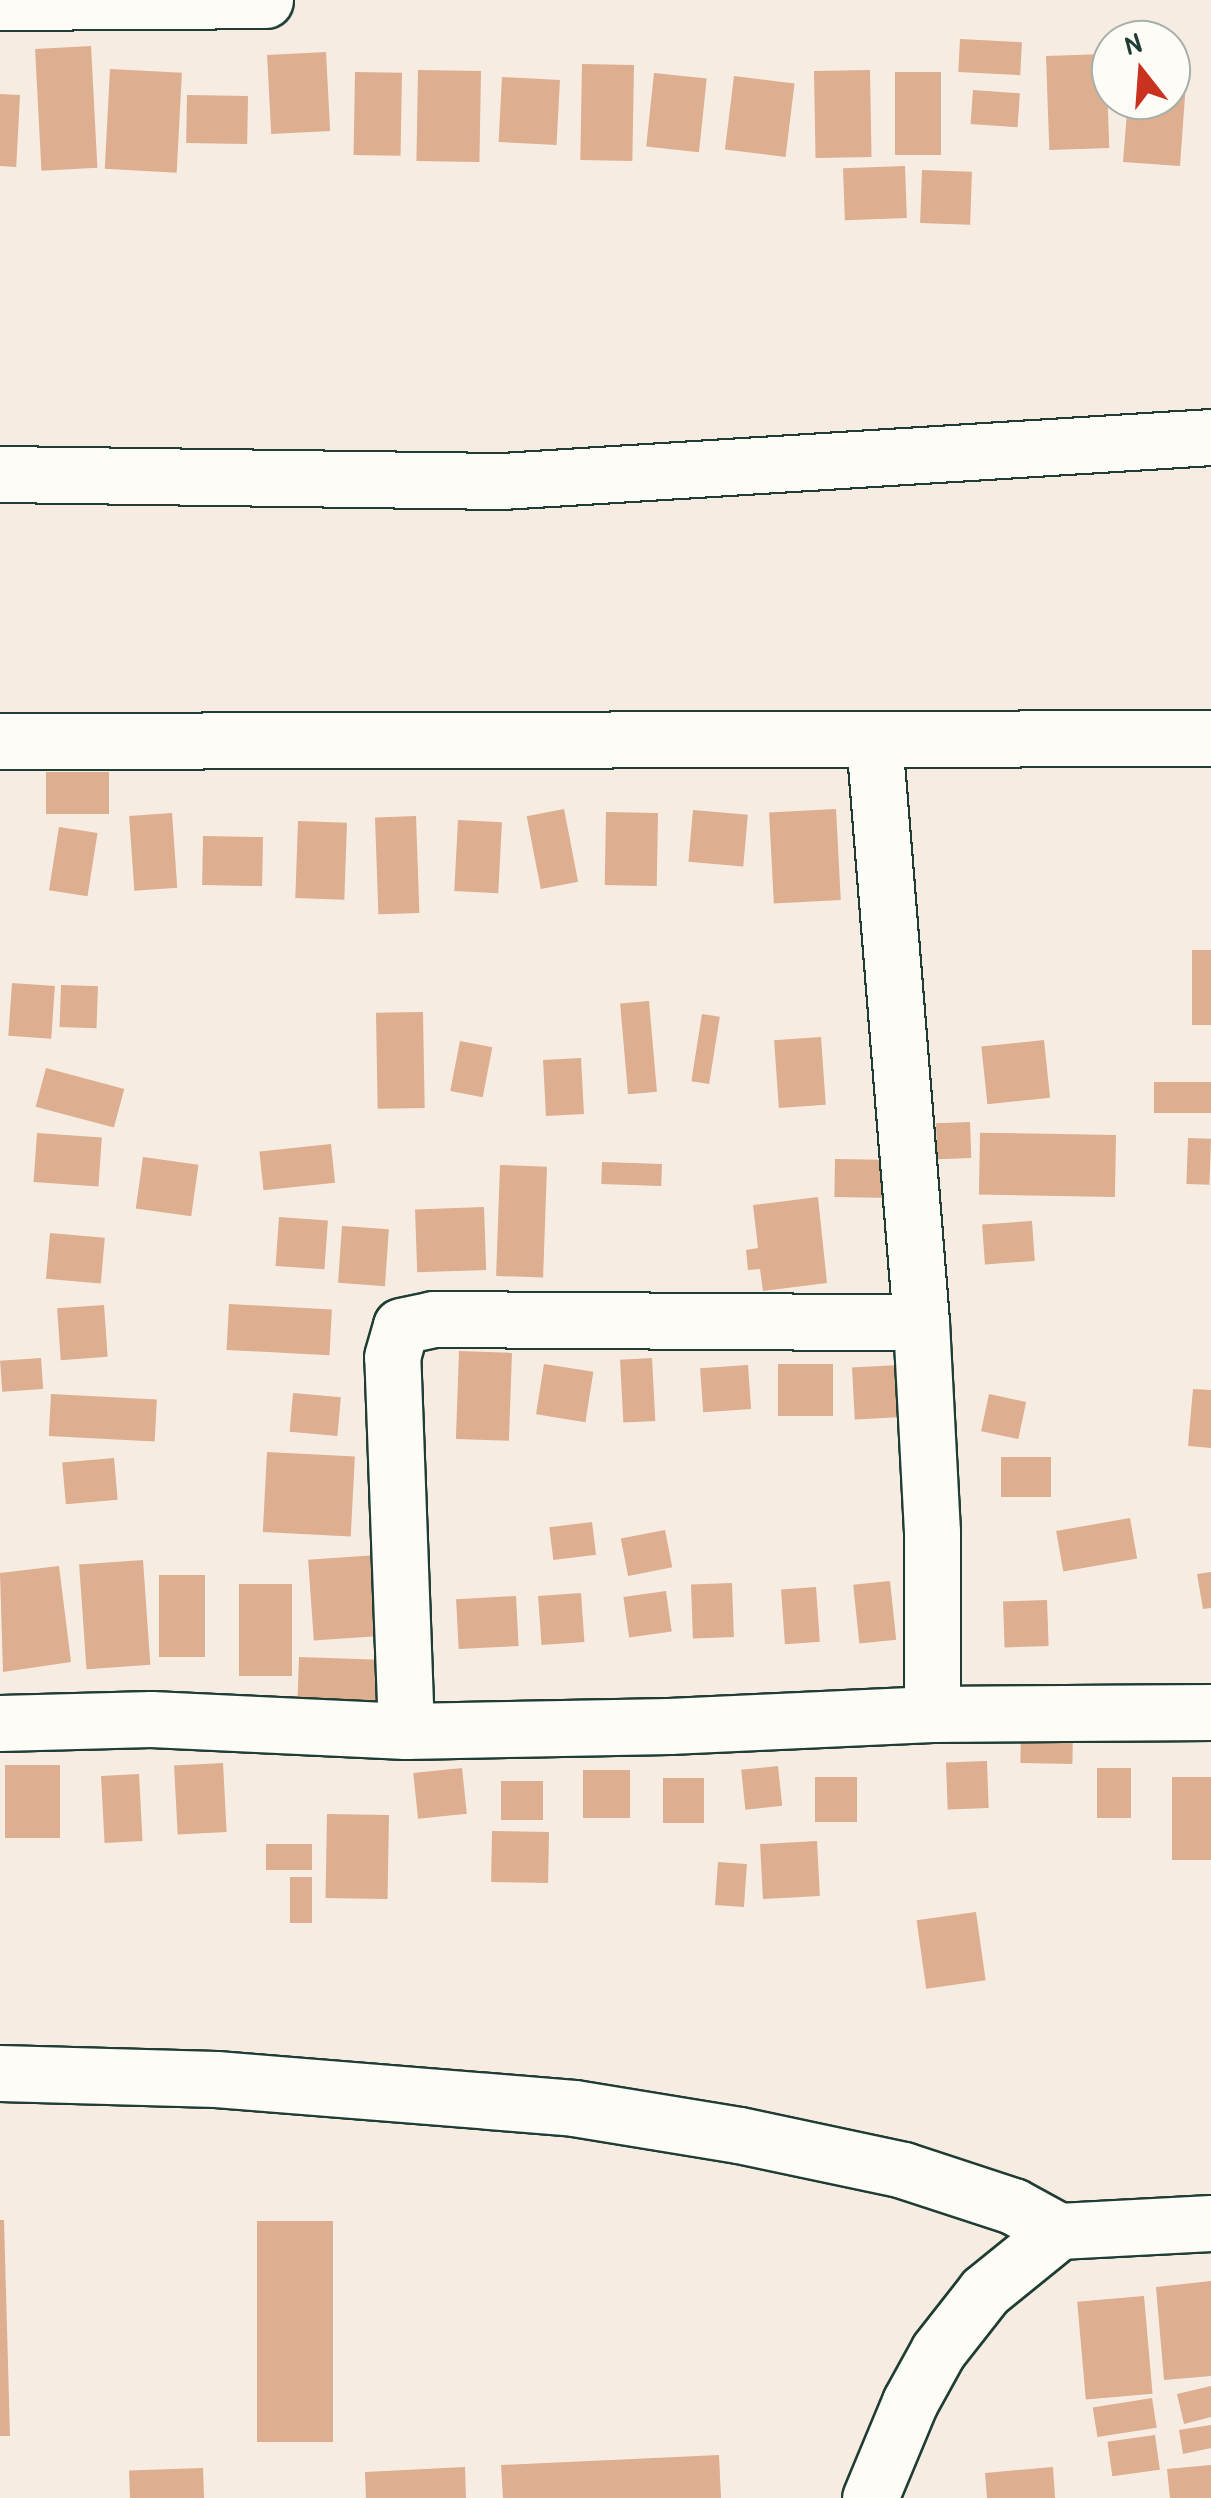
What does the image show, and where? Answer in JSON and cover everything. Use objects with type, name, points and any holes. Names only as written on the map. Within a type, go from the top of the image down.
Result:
[{"type":"street","points":[[0,2],[265,0]]},
{"type":"street","points":[[0,474],[502,480],[1211,437]]},
{"type":"street","points":[[0,741],[1211,738]]},
{"type":"street","points":[[874,739],[921,1322],[932,1532],[932,1714]]},
{"type":"street","points":[[406,1730],[392,1356],[401,1326],[433,1319],[921,1322]]},
{"type":"street","points":[[0,1722],[151,1719],[406,1730],[670,1726],[932,1714],[1211,1712]]},
{"type":"street","points":[[0,2073],[216,2078],[574,2108],[739,2135],[904,2170],[1012,2206],[1058,2231],[1211,2223]]},
{"type":"street","points":[[870,2498],[910,2402],[938,2351],[984,2291],[1058,2231]]},
{"type":"building","points":[[960,39],[1022,42],[1020,75],[958,72]]},
{"type":"building","points":[[91,46],[97,168],[41,171],[35,49]]},
{"type":"building","points":[[326,52],[330,131],[271,134],[267,55]]},
{"type":"building","points":[[1091,55],[1091,120],[1108,120],[1109,148],[1049,150],[1046,56]]},
{"type":"building","points":[[582,64],[634,65],[632,161],[580,160]]},
{"type":"building","points":[[110,69],[182,73],[177,173],[105,169]]},
{"type":"building","points":[[418,70],[481,71],[479,162],[416,161]]},
{"type":"building","points":[[870,70],[872,157],[816,158],[814,71]]},
{"type":"building","points":[[355,72],[402,73],[401,156],[354,155]]},
{"type":"building","points":[[895,72],[941,72],[941,155],[895,155]]},
{"type":"building","points":[[654,73],[707,79],[699,152],[646,147]]},
{"type":"building","points":[[734,76],[795,83],[786,157],[725,149]]},
{"type":"building","points":[[502,77],[560,80],[557,145],[499,142]]},
{"type":"building","points":[[973,90],[1020,93],[1018,127],[971,124]]},
{"type":"building","points":[[0,94],[20,95],[16,167],[0,166]]},
{"type":"building","points":[[187,95],[248,96],[247,144],[186,143]]},
{"type":"building","points":[[1126,120],[1183,120],[1180,166],[1123,162]]},
{"type":"building","points":[[905,166],[907,218],[845,220],[843,168]]},
{"type":"building","points":[[922,170],[972,172],[970,225],[920,223]]},
{"type":"building","points":[[46,772],[109,772],[109,814],[46,814]]},
{"type":"building","points":[[564,809],[578,882],[541,889],[527,816]]},
{"type":"building","points":[[836,809],[841,900],[774,903],[769,813]]},
{"type":"building","points":[[693,810],[748,815],[743,867],[688,862]]},
{"type":"building","points":[[606,812],[658,813],[657,886],[605,885]]},
{"type":"building","points":[[172,813],[177,888],[134,891],[129,816]]},
{"type":"building","points":[[416,816],[419,913],[378,914],[375,817]]},
{"type":"building","points":[[458,820],[502,822],[498,893],[454,891]]},
{"type":"building","points":[[298,821],[347,823],[344,900],[295,898]]},
{"type":"building","points":[[59,827],[98,833],[88,896],[49,890]]},
{"type":"building","points":[[203,836],[263,837],[262,886],[202,885]]},
{"type":"building","points":[[1192,950],[1211,950],[1211,1025],[1192,1025]]},
{"type":"building","points":[[12,983],[55,986],[51,1039],[8,1036]]},
{"type":"building","points":[[61,985],[98,986],[97,1028],[60,1027]]},
{"type":"building","points":[[649,1001],[657,1092],[628,1094],[620,1004]]},
{"type":"building","points":[[423,1012],[425,1108],[378,1109],[376,1013]]},
{"type":"building","points":[[702,1014],[720,1017],[709,1084],[691,1081]]},
{"type":"building","points":[[821,1037],[826,1105],[779,1108],[774,1040]]},
{"type":"building","points":[[1044,1040],[1050,1098],[987,1104],[981,1047]]},
{"type":"building","points":[[460,1041],[492,1047],[483,1097],[450,1091]]},
{"type":"building","points":[[581,1058],[584,1114],[546,1116],[543,1060]]},
{"type":"building","points":[[46,1068],[124,1089],[114,1128],[36,1107]]},
{"type":"building","points":[[1154,1082],[1211,1082],[1211,1113],[1154,1113]]},
{"type":"building","points":[[970,1122],[971,1158],[937,1159],[936,1123]]},
{"type":"building","points":[[37,1133],[102,1138],[98,1186],[34,1182]]},
{"type":"building","points":[[980,1133],[1116,1135],[1115,1197],[979,1195]]},
{"type":"building","points":[[1188,1138],[1211,1139],[1209,1185],[1186,1184]]},
{"type":"building","points":[[331,1144],[335,1183],[263,1190],[259,1152]]},
{"type":"building","points":[[143,1157],[198,1165],[191,1216],[136,1208]]},
{"type":"building","points":[[835,1159],[896,1160],[895,1198],[834,1197]]},
{"type":"building","points":[[602,1162],[662,1164],[661,1186],[601,1184]]},
{"type":"building","points":[[500,1165],[547,1167],[543,1278],[496,1276]]},
{"type":"building","points":[[818,1197],[827,1283],[763,1291],[760,1269],[748,1270],[746,1250],[758,1248],[753,1205]]},
{"type":"building","points":[[484,1207],[486,1270],[417,1272],[415,1209]]},
{"type":"building","points":[[279,1217],[328,1220],[324,1269],[276,1266]]},
{"type":"building","points":[[1032,1221],[1035,1261],[985,1264],[982,1224]]},
{"type":"building","points":[[342,1226],[389,1229],[385,1286],[338,1283]]},
{"type":"building","points":[[50,1233],[105,1238],[101,1284],[46,1279]]},
{"type":"building","points":[[229,1304],[332,1309],[329,1355],[227,1350]]},
{"type":"building","points":[[104,1305],[108,1357],[61,1360],[57,1308]]},
{"type":"building","points":[[459,1351],[512,1353],[509,1441],[456,1439]]},
{"type":"building","points":[[41,1358],[43,1389],[2,1392],[0,1361]]},
{"type":"building","points":[[652,1358],[655,1421],[623,1423],[620,1360]]},
{"type":"building","points":[[544,1364],[593,1372],[585,1422],[536,1414]]},
{"type":"building","points":[[778,1364],[833,1364],[833,1416],[778,1416]]},
{"type":"building","points":[[748,1365],[751,1409],[703,1412],[700,1368]]},
{"type":"building","points":[[899,1365],[902,1417],[855,1419],[852,1367]]},
{"type":"building","points":[[1193,1389],[1211,1390],[1211,1448],[1188,1446]]},
{"type":"building","points":[[293,1393],[341,1397],[337,1436],[290,1432]]},
{"type":"building","points":[[51,1394],[157,1400],[155,1441],[49,1436]]},
{"type":"building","points":[[989,1394],[1026,1402],[1018,1439],[981,1431]]},
{"type":"building","points":[[267,1452],[355,1457],[351,1536],[263,1532]]},
{"type":"building","points":[[1001,1457],[1051,1457],[1051,1497],[1001,1497]]},
{"type":"building","points":[[114,1458],[118,1500],[66,1504],[62,1463]]},
{"type":"building","points":[[1130,1518],[1137,1558],[1063,1571],[1056,1531]]},
{"type":"building","points":[[592,1522],[596,1555],[553,1560],[549,1527]]},
{"type":"building","points":[[665,1530],[672,1567],[628,1576],[621,1539]]},
{"type":"building","points":[[377,1555],[383,1636],[314,1641],[308,1560]]},
{"type":"building","points":[[143,1560],[150,1665],[86,1669],[79,1564]]},
{"type":"building","points":[[59,1566],[71,1662],[3,1672],[0,1573]]},
{"type":"building","points":[[1211,1572],[1211,1608],[1203,1609],[1197,1574]]},
{"type":"building","points":[[159,1575],[205,1575],[205,1657],[159,1657]]},
{"type":"building","points":[[890,1581],[896,1640],[859,1644],[853,1585]]},
{"type":"building","points":[[732,1583],[734,1637],[693,1638],[691,1584]]},
{"type":"building","points":[[239,1584],[292,1584],[292,1676],[239,1676]]},
{"type":"building","points":[[816,1587],[820,1642],[785,1644],[781,1589]]},
{"type":"building","points":[[666,1591],[672,1632],[629,1638],[623,1597]]},
{"type":"building","points":[[581,1593],[584,1642],[542,1645],[538,1596]]},
{"type":"building","points":[[516,1596],[519,1646],[459,1649],[456,1599]]},
{"type":"building","points":[[1047,1600],[1049,1646],[1005,1648],[1003,1602]]},
{"type":"building","points":[[299,1657],[395,1660],[393,1709],[297,1706]]},
{"type":"building","points":[[1021,1728],[1073,1729],[1072,1764],[1020,1763]]},
{"type":"building","points":[[987,1761],[989,1808],[948,1809],[946,1762]]},
{"type":"building","points":[[223,1763],[227,1832],[178,1834],[174,1766]]},
{"type":"building","points":[[5,1765],[60,1765],[60,1838],[5,1838]]},
{"type":"building","points":[[778,1766],[782,1806],[745,1810],[741,1770]]},
{"type":"building","points":[[462,1768],[467,1814],[418,1819],[413,1773]]},
{"type":"building","points":[[1097,1768],[1131,1768],[1131,1818],[1097,1818]]},
{"type":"building","points":[[583,1770],[630,1770],[630,1818],[583,1818]]},
{"type":"building","points":[[139,1774],[143,1841],[105,1843],[101,1776]]},
{"type":"building","points":[[815,1777],[857,1777],[857,1822],[815,1822]]},
{"type":"building","points":[[1172,1777],[1211,1777],[1211,1860],[1172,1860]]},
{"type":"building","points":[[663,1778],[704,1778],[704,1823],[663,1823]]},
{"type":"building","points":[[501,1781],[543,1781],[543,1820],[501,1820]]},
{"type":"building","points":[[327,1814],[389,1815],[388,1899],[326,1898]]},
{"type":"building","points":[[492,1831],[549,1832],[548,1883],[491,1882]]},
{"type":"building","points":[[817,1841],[820,1896],[763,1899],[760,1844]]},
{"type":"building","points":[[266,1844],[312,1844],[312,1870],[266,1870]]},
{"type":"building","points":[[718,1862],[747,1864],[744,1907],[715,1905]]},
{"type":"building","points":[[290,1877],[312,1877],[312,1923],[290,1923]]},
{"type":"building","points":[[976,1912],[986,1980],[926,1989],[917,1920]]},
{"type":"building","points":[[0,2220],[4,2220],[10,2436],[0,2436]]},
{"type":"building","points":[[257,2221],[333,2221],[333,2442],[257,2442]]},
{"type":"building","points":[[1211,2281],[1211,2376],[1164,2380],[1156,2287]]},
{"type":"building","points":[[1144,2296],[1153,2394],[1086,2399],[1077,2302]]},
{"type":"building","points":[[1211,2386],[1211,2417],[1184,2424],[1177,2394]]},
{"type":"building","points":[[1152,2398],[1157,2428],[1097,2437],[1093,2407]]},
{"type":"building","points":[[1211,2425],[1211,2448],[1183,2454],[1179,2430]]},
{"type":"building","points":[[1155,2435],[1160,2470],[1112,2476],[1107,2442]]},
{"type":"building","points":[[719,2455],[721,2498],[503,2498],[501,2465]]},
{"type":"building","points":[[1211,2465],[1211,2498],[1170,2498],[1167,2469]]},
{"type":"building","points":[[465,2467],[466,2498],[366,2498],[365,2472]]},
{"type":"building","points":[[1053,2467],[1055,2498],[987,2498],[985,2473]]},
{"type":"building","points":[[203,2468],[204,2498],[130,2498],[129,2471]]}]
